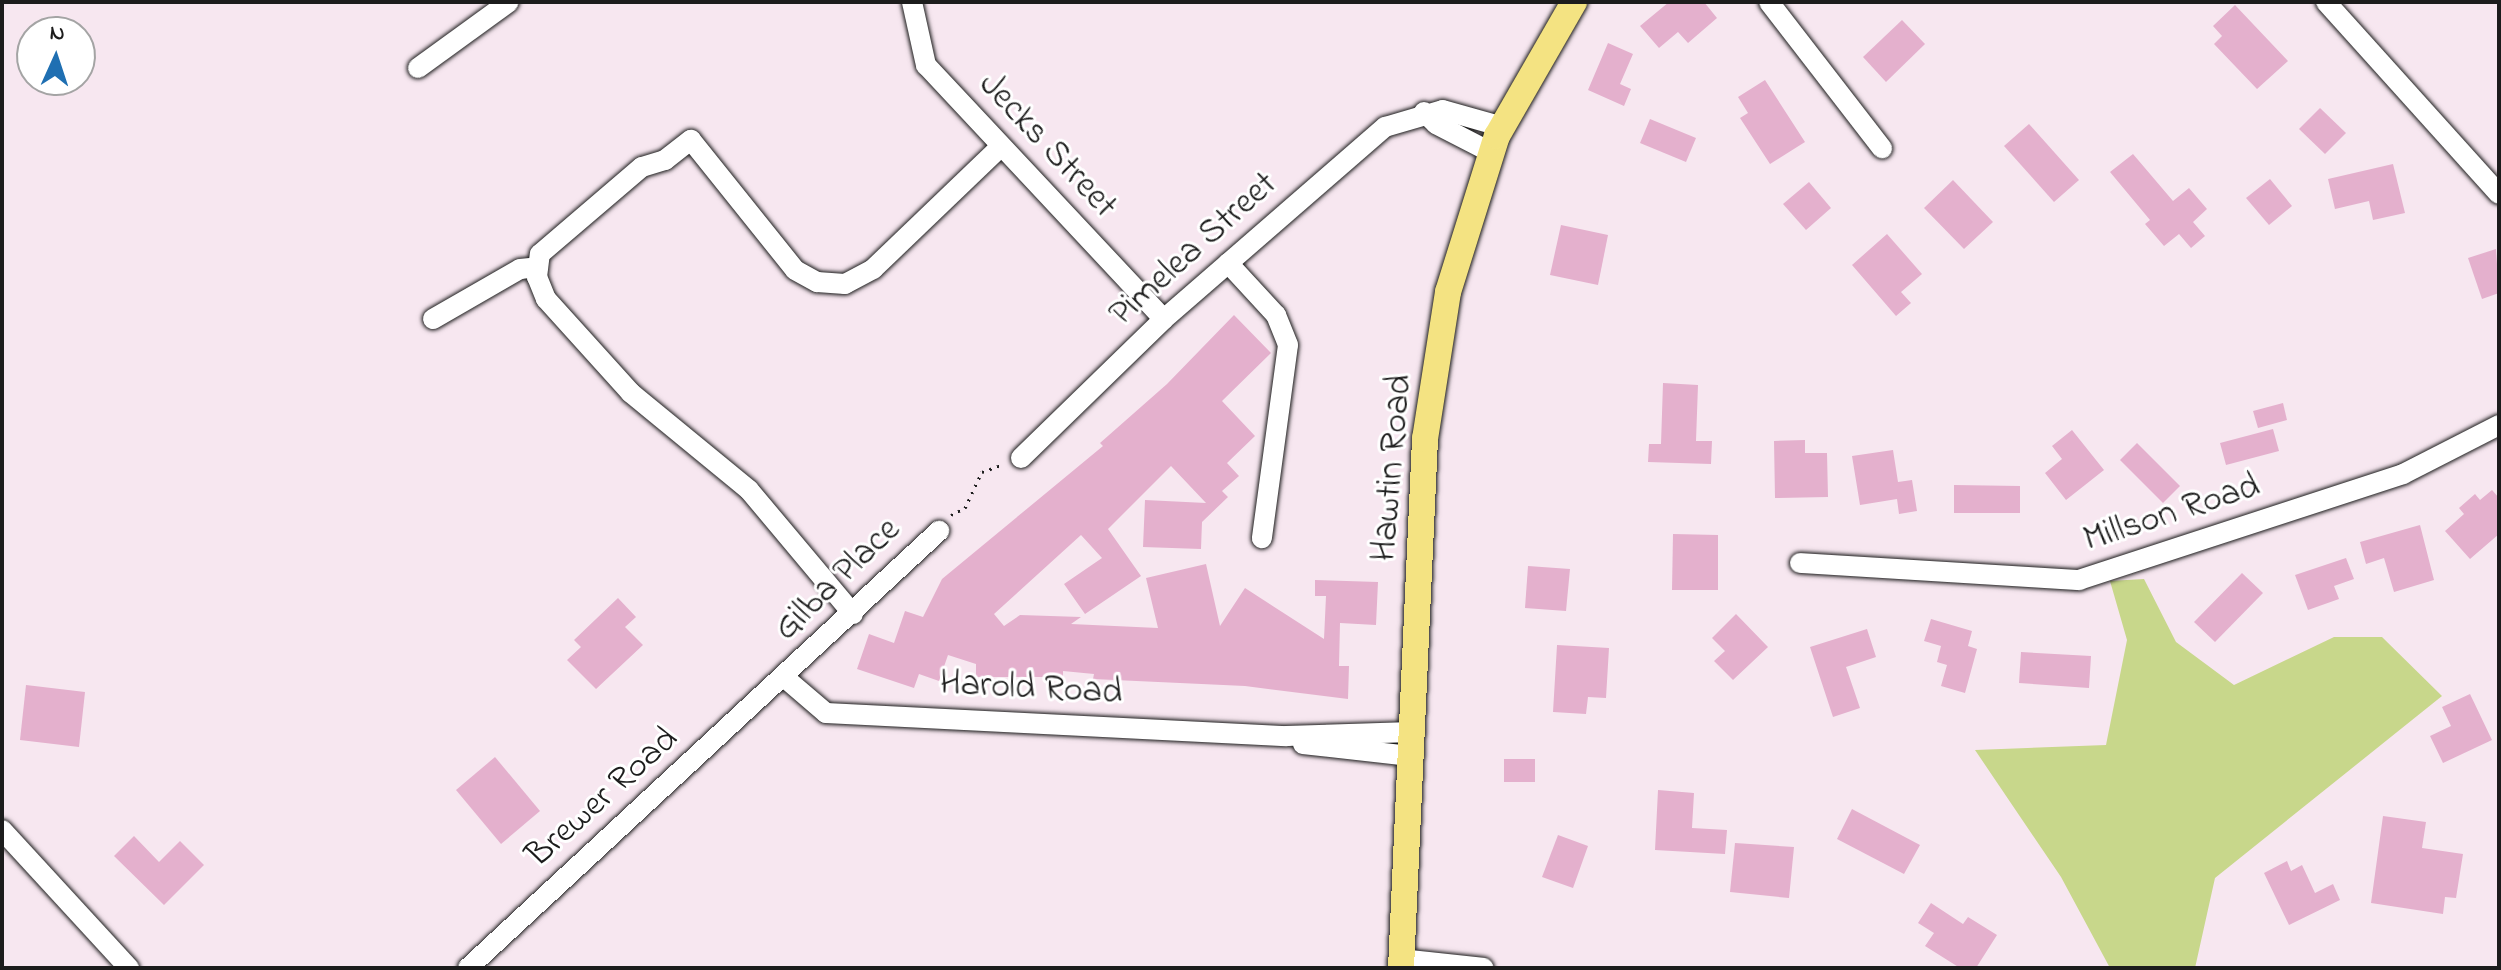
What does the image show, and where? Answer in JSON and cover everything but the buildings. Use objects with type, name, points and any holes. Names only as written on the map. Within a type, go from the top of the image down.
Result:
[{"type":"main road","name":"Hawtin Road","points":[[1401,963],[1425,439],[1448,292],[1503,127],[1574,2]]},
{"type":"street","points":[[418,68],[509,2]]},
{"type":"street","name":"Jecks Street","points":[[912,2],[926,65],[999,148],[1164,319]]},
{"type":"street","points":[[1769,2],[1882,148]]},
{"type":"street","points":[[2326,2],[2499,194]]},
{"type":"street","name":"Pimelea Street","points":[[1021,458],[1164,319],[1385,127],[1424,112],[1443,110],[1503,127]]},
{"type":"street","points":[[1424,112],[1436,124],[1492,153]]},
{"type":"street","points":[[853,614],[749,490],[631,393],[546,299],[538,267],[540,254],[631,177],[691,140],[795,270],[817,282],[845,284],[873,269],[999,148]]},
{"type":"street","points":[[1228,263],[1276,315],[1288,345],[1262,538]]},
{"type":"street","points":[[433,319],[520,269],[538,267]]},
{"type":"street","name":"Millson Road","points":[[1800,563],[2079,580],[2403,474],[2499,425]]},
{"type":"street","name":"Gilba Place","points":[[785,678],[939,531]]},
{"type":"street","name":"Harold Road","points":[[785,678],[826,713],[1286,736],[1295,744],[1411,744]]},
{"type":"street","name":"Brewer Road","points":[[468,968],[785,678]]},
{"type":"street","points":[[2,830],[129,968]]},
{"type":"street","points":[[1401,963],[1484,968]]},
{"type":"path","points":[[939,531],[957,508],[965,508],[982,472],[1021,458]]},
{"type":"green space","points":[[2144,579],[2176,642],[2234,685],[2334,637],[2382,637],[2442,696],[2215,878],[2195,968],[2110,968],[2061,877],[1975,750],[2106,745],[2127,640],[2110,581]]}]
